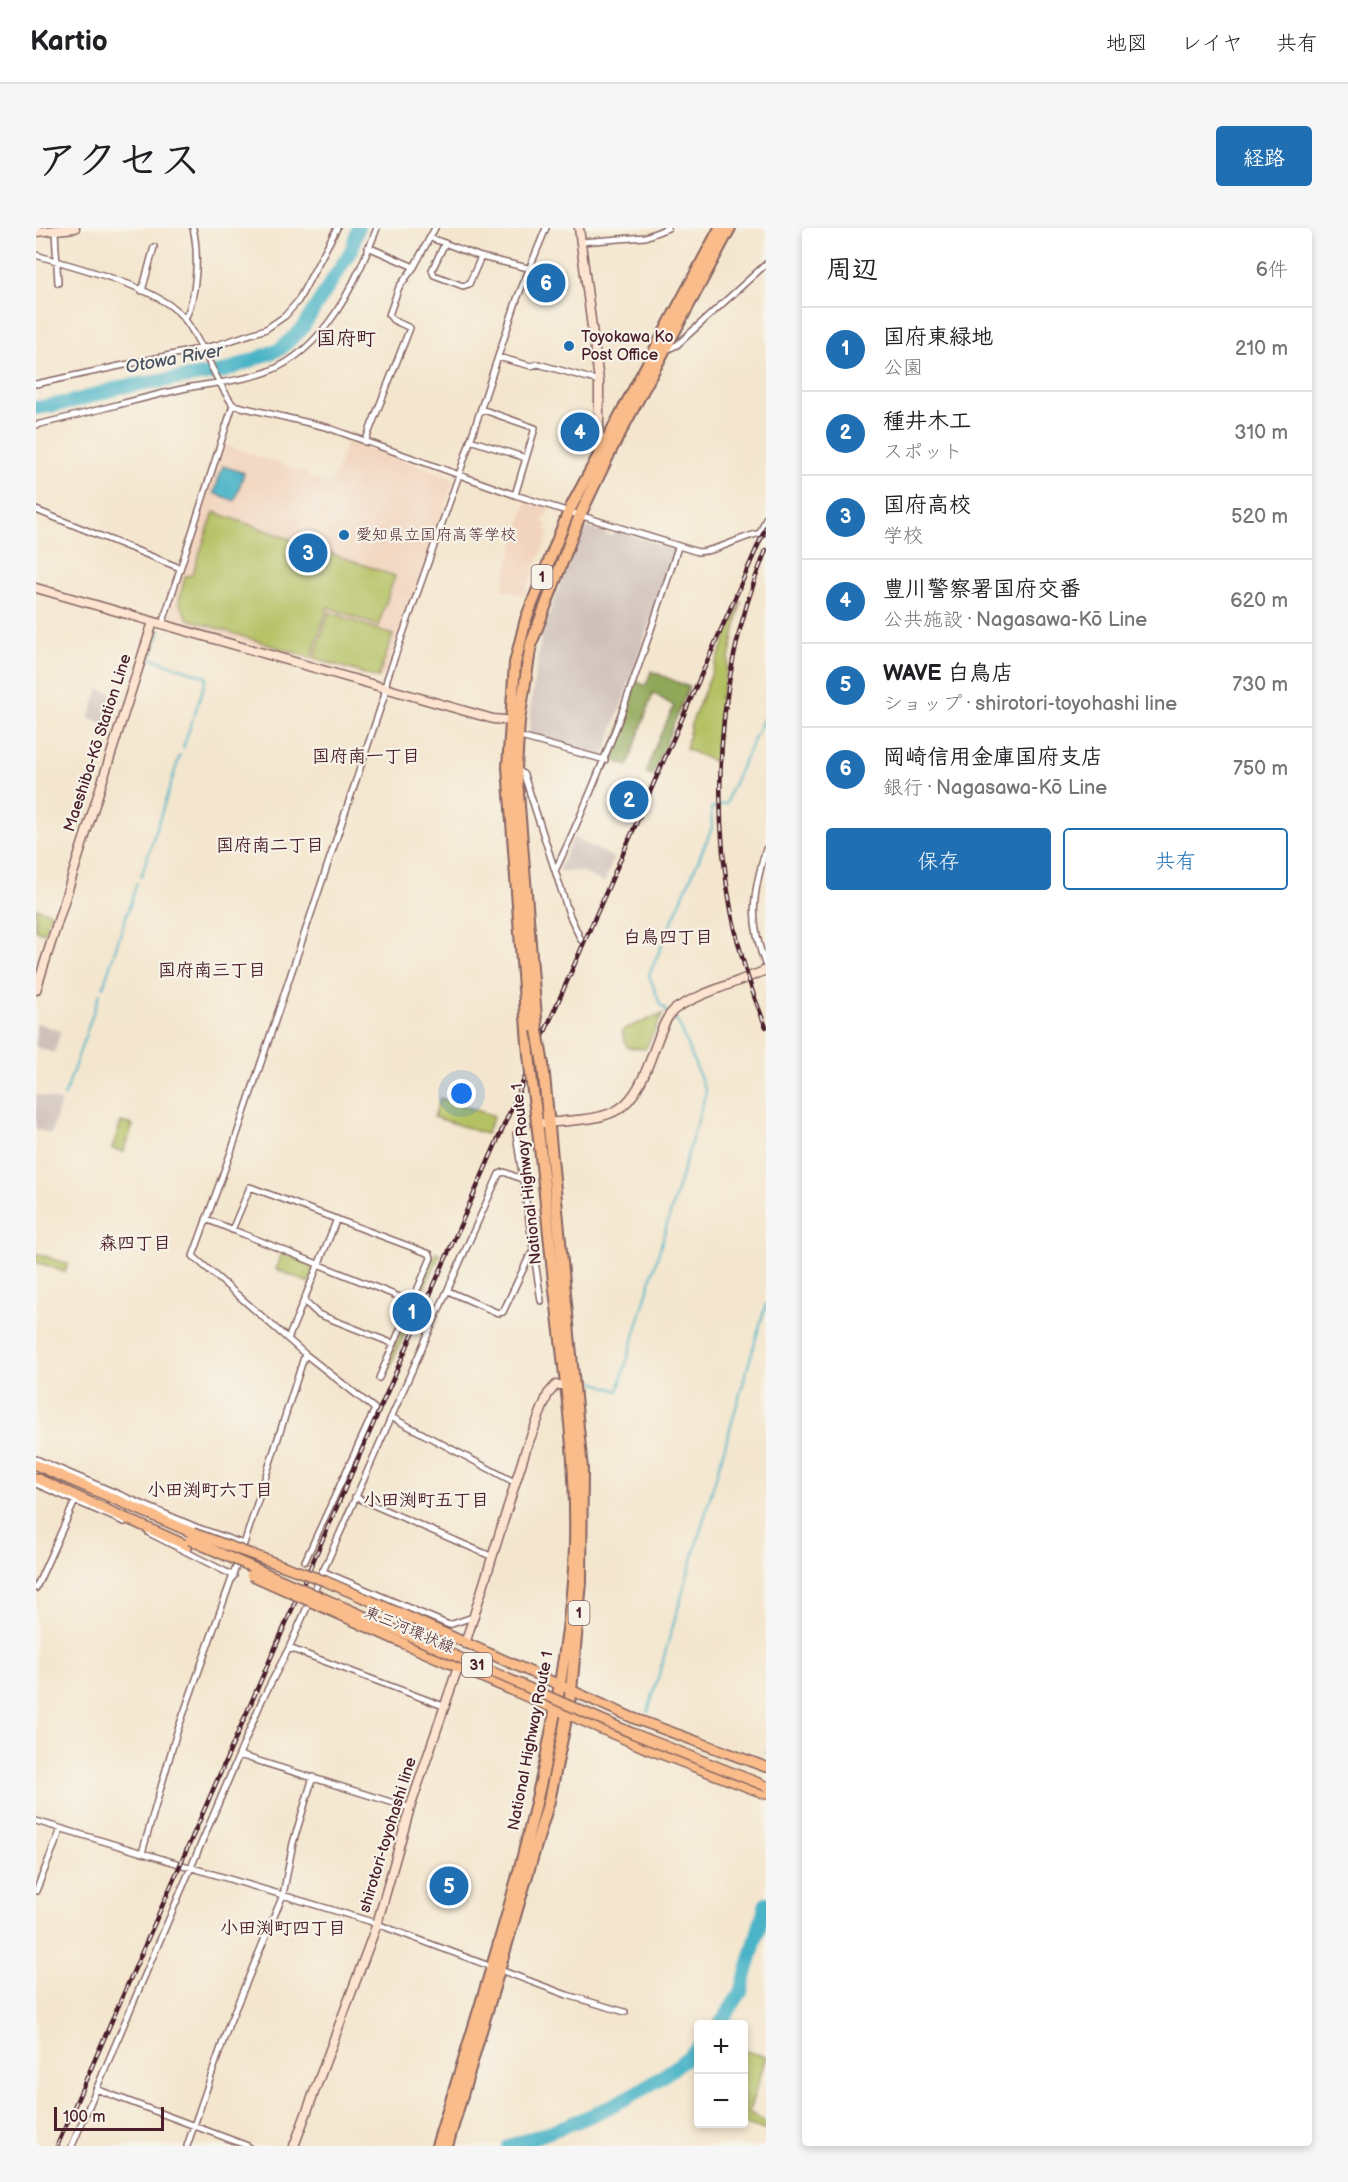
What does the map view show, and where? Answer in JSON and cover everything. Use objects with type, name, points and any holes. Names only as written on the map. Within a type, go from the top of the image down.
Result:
[{"type":"highway","name":"National Highway Route 1","points":[[609,446],[665,351],[730,228]]},
{"type":"highway","name":"National Highway Route 1","points":[[543,1123],[532,1084],[509,799],[514,721],[531,644],[575,513],[717,229]]},
{"type":"highway","name":"National Highway Route 1","points":[[437,2146],[549,1801],[567,1714],[566,1688],[581,1582],[582,1469],[543,1123],[543,1065],[537,1030],[516,768],[518,736],[514,721]]},
{"type":"highway","name":"National Highway Route 1","points":[[447,2146],[528,1836],[556,1709],[566,1688]]},
{"type":"main road","points":[[36,232],[55,232],[75,228]]},
{"type":"main road","points":[[579,228],[599,381],[599,436],[609,446]]},
{"type":"main road","points":[[36,588],[493,719],[514,721]]},
{"type":"main road","name":"Maeshiba-Kō Station Line","points":[[36,990],[153,622]]},
{"type":"main road","points":[[543,1123],[601,1116],[623,1107],[642,1084],[661,1030],[672,1012],[766,969]]},
{"type":"main road","points":[[465,1644],[516,1483],[548,1394],[556,1385],[571,1385]]},
{"type":"main road","name":"31","points":[[36,1465],[191,1540]]},
{"type":"main road","name":"31","points":[[36,1479],[76,1499],[127,1510]]},
{"type":"main road","name":"31","points":[[80,1485],[127,1510],[295,1588],[632,1733],[766,1786]]},
{"type":"main road","name":"東三河環状線","points":[[76,1499],[191,1540],[325,1581],[633,1718],[765,1767]]},
{"type":"main road","name":"東三河環状線","points":[[191,1540],[314,1605],[648,1749],[766,1794]]},
{"type":"main road","name":"shirotori-toyohashi line","points":[[294,2146],[377,1924],[410,1808],[458,1667]]},
{"type":"street","points":[[185,319],[189,311],[195,273],[197,247],[193,228]]},
{"type":"street","points":[[36,384],[200,350],[240,339],[266,328],[285,316],[311,279],[337,228]]},
{"type":"street","points":[[36,425],[188,388],[267,372],[297,356],[319,336],[334,314],[377,228]]},
{"type":"street","points":[[365,442],[410,328],[393,320],[389,315],[399,287],[414,267],[435,228]]},
{"type":"street","points":[[305,1561],[375,1409],[305,1354],[193,1256],[528,268],[546,228]]},
{"type":"street","points":[[582,242],[645,237],[668,228]]},
{"type":"street","points":[[55,232],[58,283]]},
{"type":"street","points":[[431,238],[481,257],[528,268]]},
{"type":"street","points":[[445,243],[432,270],[434,275],[463,286],[469,284],[481,257]]},
{"type":"street","points":[[142,291],[154,247]]},
{"type":"street","points":[[368,247],[414,267]]},
{"type":"street","points":[[36,255],[103,274],[142,291],[185,319],[217,382],[233,405],[326,427],[515,495],[698,552],[709,552],[741,537],[763,532],[766,518]]},
{"type":"street","points":[[665,351],[677,345],[766,264]]},
{"type":"street","points":[[498,357],[531,366],[538,364],[599,381]]},
{"type":"street","points":[[162,625],[233,405]]},
{"type":"street","points":[[481,409],[535,428],[515,495]]},
{"type":"street","points":[[470,440],[526,458]]},
{"type":"street","points":[[36,510],[180,568]]},
{"type":"street","points":[[556,869],[604,760],[678,547]]},
{"type":"street","points":[[518,736],[604,760]]},
{"type":"street","points":[[516,768],[524,775],[581,940]]},
{"type":"street","points":[[766,849],[754,894],[757,935],[766,969]]},
{"type":"street","points":[[757,935],[766,937]]},
{"type":"street","points":[[516,1134],[541,1301]]},
{"type":"street","points":[[72,2146],[262,1700],[289,1648],[500,1174],[504,1172],[524,1180]]},
{"type":"street","points":[[232,1230],[250,1187],[429,1254],[431,1258],[379,1378]]},
{"type":"street","points":[[206,1219],[412,1302]]},
{"type":"street","points":[[288,1339],[337,1219]]},
{"type":"street","points":[[448,1291],[498,1313],[503,1312],[529,1257],[534,1252]]},
{"type":"street","points":[[304,1301],[318,1314],[394,1344]]},
{"type":"street","points":[[142,1853],[176,1735],[234,1576],[305,1354]]},
{"type":"street","points":[[391,1417],[516,1483]]},
{"type":"street","points":[[36,1459],[196,1527],[244,1544]]},
{"type":"street","points":[[36,1484],[76,1499],[234,1576]]},
{"type":"street","points":[[355,1497],[493,1557]]},
{"type":"street","points":[[36,1588],[76,1499]]},
{"type":"street","points":[[322,1571],[449,1625],[473,1617]]},
{"type":"street","points":[[289,1648],[446,1707]]},
{"type":"street","points":[[239,1755],[410,1808]]},
{"type":"street","points":[[187,2146],[229,2024],[283,1895],[293,1843],[313,1777]]},
{"type":"street","points":[[36,1821],[377,1924],[494,1968],[626,2012]]},
{"type":"street","points":[[36,1891],[61,1829]]},
{"type":"street","points":[[96,2089],[248,2146]]},
{"type":"shaded area","points":[[347,441],[455,478],[384,677],[379,680],[167,620],[222,444],[309,474],[308,477],[331,485]]},
{"type":"shaded area","points":[[526,501],[550,508],[542,522],[548,525],[545,530],[550,532],[524,595],[502,589]]},
{"type":"shaded area","points":[[587,527],[612,536],[615,530],[675,550],[604,756],[529,736],[531,702],[541,636],[572,551]]},
{"type":"shaded area","points":[[99,689],[118,696],[108,725],[89,719]]},
{"type":"shaded area","points":[[573,837],[614,858],[604,883],[582,872],[560,871],[559,868]]},
{"type":"shaded area","points":[[36,1023],[61,1031],[54,1053],[36,1047]]},
{"type":"shaded area","points":[[36,1094],[61,1102],[51,1134],[36,1129]]},
{"type":"green space","points":[[214,512],[395,576],[378,626],[328,607],[311,658],[188,619],[179,602],[185,576],[192,575]]},
{"type":"green space","points":[[741,601],[721,698],[718,697],[721,699],[715,762],[686,749],[691,724]]},
{"type":"green space","points":[[329,612],[393,635],[378,678],[314,658]]},
{"type":"green space","points":[[651,671],[689,687],[652,776],[646,773],[656,744],[674,706],[653,693],[628,766],[609,759],[636,681],[646,686]]},
{"type":"green space","points":[[36,908],[51,913],[44,933],[36,930]]},
{"type":"green space","points":[[663,1014],[645,1049],[627,1047],[622,1032],[624,1029]]},
{"type":"green space","points":[[440,1098],[494,1116],[486,1134],[434,1117]]},
{"type":"green space","points":[[121,1122],[133,1125],[124,1152],[112,1149]]},
{"type":"green space","points":[[436,1252],[440,1254],[388,1372],[384,1370]]},
{"type":"green space","points":[[36,1253],[68,1264],[65,1272],[36,1262]]},
{"type":"green space","points":[[282,1253],[315,1267],[309,1283],[276,1269]]},
{"type":"green space","points":[[748,2051],[766,2057],[749,2112],[766,2123],[766,2131],[748,2124]]},
{"type":"water","points":[[223,466],[244,473],[235,501],[214,493]]},
{"type":"waterway","name":"Otowa River","points":[[36,408],[71,402],[121,387],[222,372],[280,349],[301,330],[352,249],[358,228]]},
{"type":"waterway","points":[[160,631],[151,658],[207,677],[183,748]]},
{"type":"waterway","points":[[668,1013],[660,1004],[649,975],[712,828],[711,808],[727,803],[766,713]]},
{"type":"waterway","points":[[141,877],[180,755]]},
{"type":"waterway","points":[[103,987],[137,883]]},
{"type":"waterway","points":[[64,1097],[100,993]]},
{"type":"waterway","points":[[594,1382],[618,1391],[706,1092],[679,1024],[672,1017]]},
{"type":"waterway","points":[[648,1712],[766,1304]]},
{"type":"waterway","points":[[723,2020],[741,1992],[766,1903]]},
{"type":"waterway","points":[[509,2146],[585,2118],[633,2095],[677,2066],[694,2051]]},
{"type":"railway","points":[[57,2146],[766,527]]},
{"type":"railway","points":[[766,550],[746,607],[732,666],[723,727],[720,788],[723,850],[731,911],[746,970],[766,1027]]},
{"type":"place","name":"岡崎信用金庫国府支店","points":[[546,283]]},
{"type":"place","name":"Toyokawa Ko Post Office","points":[[569,346]]},
{"type":"place","name":"豊川警察署国府交番","points":[[580,432]]},
{"type":"place","name":"愛知県立国府高等学校","points":[[344,535]]},
{"type":"place","name":"国府高校","points":[[308,553]]},
{"type":"place","name":"種井木工","points":[[629,800]]},
{"type":"place","name":"国府東緑地","points":[[412,1312]]},
{"type":"place","name":"WAVE 白鳥店","points":[[449,1886]]},
{"type":"district","name":"国府町","points":[[346,339]]},
{"type":"district","name":"国府南一丁目","points":[[366,756]]},
{"type":"district","name":"国府南二丁目","points":[[270,845]]},
{"type":"district","name":"白鳥四丁目","points":[[668,937]]},
{"type":"district","name":"国府南三丁目","points":[[212,970]]},
{"type":"district","name":"森四丁目","points":[[135,1243]]},
{"type":"district","name":"小田渕町六丁目","points":[[210,1490]]},
{"type":"district","name":"小田渕町五丁目","points":[[426,1500]]},
{"type":"district","name":"小田渕町四丁目","points":[[283,1928]]}]
